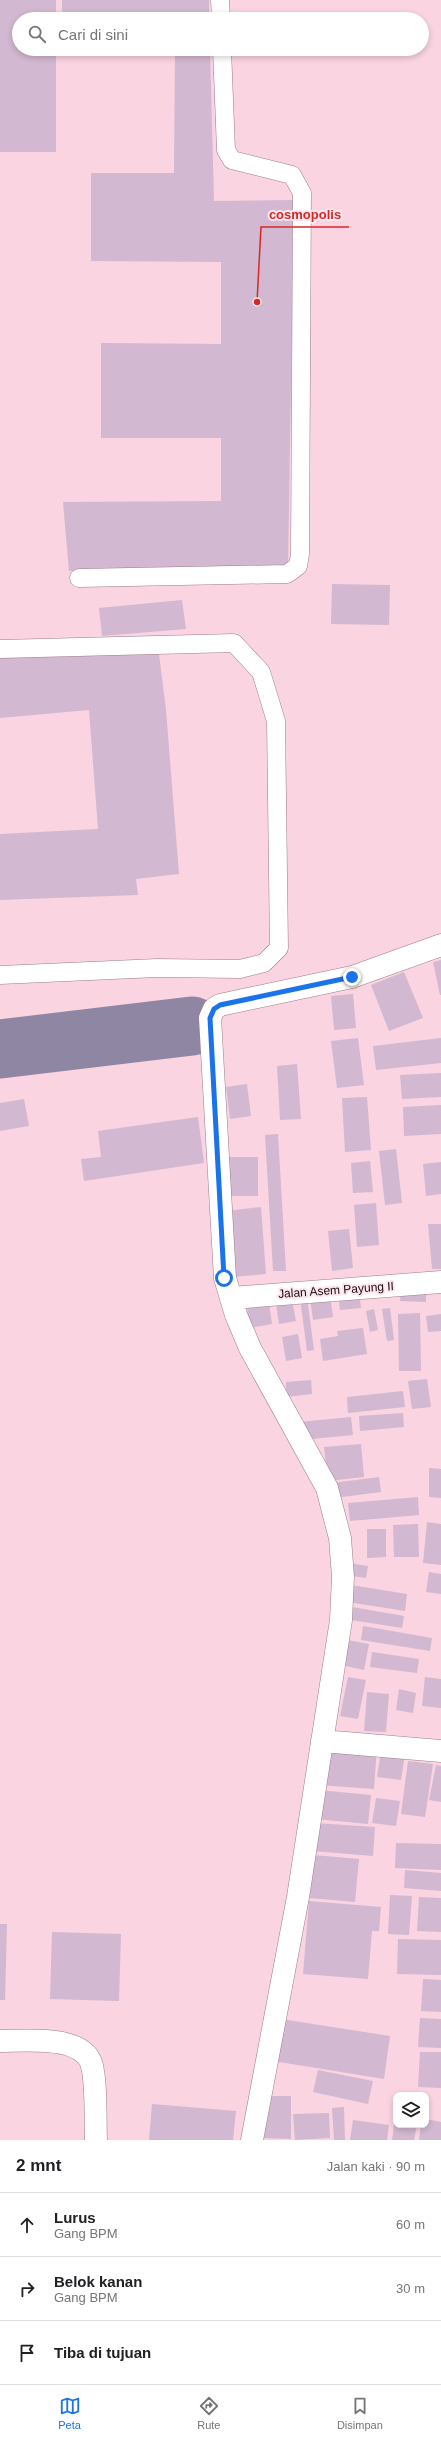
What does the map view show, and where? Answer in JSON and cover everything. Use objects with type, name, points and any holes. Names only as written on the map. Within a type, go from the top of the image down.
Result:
[{"type":"street","points":[[252,2140],[298,1897],[341,1620],[343,1577],[340,1538],[327,1488],[250,1348],[224,1278],[210,1018],[214,1009],[220,1005],[352,977],[441,945]]},
{"type":"street","name":"Jalan Asem Payung II","points":[[231,1298],[441,1282]]},
{"type":"street","points":[[322,1741],[441,1751]]},
{"type":"street","points":[[0,2041],[62,2042],[82,2050],[92,2065],[96,2140]]},
{"type":"lane","points":[[220,0],[221,12]]},
{"type":"lane","points":[[79,578],[287,574],[298,566],[300,554],[302,193],[292,176],[232,160],[226,150],[222,56]]},
{"type":"lane","points":[[0,649],[234,643],[261,672],[276,721],[279,948],[264,963],[240,969],[156,968],[0,975]]},
{"type":"building","points":[[0,0],[56,0],[56,12],[12,12],[12,56],[56,56],[56,152],[0,152]]},
{"type":"building","points":[[62,0],[209,0],[209,12],[62,12]]},
{"type":"building","points":[[175,56],[210,56],[214,201],[294,200],[288,568],[69,571],[63,502],[221,501],[221,438],[101,438],[101,343],[221,344],[221,262],[91,261],[91,173],[174,173]]},
{"type":"building","points":[[332,584],[390,585],[389,625],[331,624]]},
{"type":"building","points":[[182,600],[186,629],[102,636],[99,608]]},
{"type":"building","points":[[159,654],[166,710],[179,874],[136,879],[138,895],[0,900],[0,834],[98,829],[89,710],[0,718],[0,656]]},
{"type":"building","points":[[441,960],[441,995],[440,995],[433,962]]},
{"type":"building","points":[[404,972],[423,1018],[389,1031],[371,985]]},
{"type":"building","points":[[353,994],[356,1028],[334,1030],[331,996]]},
{"type":"building","points":[[358,1038],[364,1085],[337,1088],[331,1041]]},
{"type":"building","points":[[441,1038],[441,1063],[376,1070],[373,1046]]},
{"type":"building","points":[[297,1064],[301,1119],[280,1120],[277,1066]]},
{"type":"building","points":[[441,1073],[441,1097],[402,1099],[400,1075]]},
{"type":"building","points":[[247,1084],[251,1116],[230,1119],[226,1087]]},
{"type":"building","points":[[367,1097],[371,1150],[345,1152],[342,1098]]},
{"type":"building","points":[[24,1099],[29,1126],[0,1131],[0,1103]]},
{"type":"building","points":[[441,1105],[441,1134],[404,1136],[403,1107]]},
{"type":"building","points":[[198,1117],[204,1163],[84,1181],[81,1159],[101,1157],[98,1131]]},
{"type":"building","points":[[278,1134],[286,1271],[273,1271],[265,1135]]},
{"type":"building","points":[[396,1149],[402,1203],[385,1205],[379,1151]]},
{"type":"building","points":[[225,1157],[258,1157],[258,1196],[225,1196]]},
{"type":"building","points":[[370,1161],[373,1192],[353,1193],[351,1163]]},
{"type":"building","points":[[441,1162],[441,1194],[426,1196],[423,1164]]},
{"type":"building","points":[[376,1203],[379,1245],[357,1247],[354,1205]]},
{"type":"building","points":[[261,1207],[266,1274],[232,1277],[226,1211]]},
{"type":"building","points":[[428,1224],[441,1224],[441,1269],[432,1269]]},
{"type":"building","points":[[349,1229],[353,1268],[332,1271],[328,1231]]},
{"type":"building","points":[[401,1289],[426,1290],[426,1302],[400,1301]]},
{"type":"building","points":[[359,1292],[361,1308],[340,1310],[338,1295]]},
{"type":"building","points":[[291,1295],[296,1321],[279,1324],[275,1297]]},
{"type":"building","points":[[330,1295],[333,1317],[313,1320],[310,1298]]},
{"type":"building","points":[[268,1296],[272,1324],[250,1328],[246,1300]]},
{"type":"building","points":[[307,1297],[314,1350],[307,1351],[300,1298]]},
{"type":"building","points":[[390,1308],[394,1340],[387,1341],[382,1309]]},
{"type":"building","points":[[374,1309],[378,1330],[370,1332],[366,1311]]},
{"type":"building","points":[[420,1313],[421,1371],[399,1371],[398,1314]]},
{"type":"building","points":[[441,1314],[441,1331],[428,1332],[426,1316]]},
{"type":"building","points":[[363,1328],[367,1354],[323,1361],[320,1339],[338,1336],[337,1331]]},
{"type":"building","points":[[298,1334],[302,1358],[286,1361],[282,1337]]},
{"type":"building","points":[[427,1379],[431,1407],[412,1409],[408,1381]]},
{"type":"building","points":[[311,1380],[312,1394],[286,1397],[286,1382]]},
{"type":"building","points":[[403,1391],[405,1407],[348,1413],[347,1397]]},
{"type":"building","points":[[403,1413],[404,1427],[360,1431],[359,1416]]},
{"type":"building","points":[[351,1417],[353,1435],[301,1440],[299,1422]]},
{"type":"building","points":[[361,1444],[364,1477],[328,1481],[324,1447]]},
{"type":"building","points":[[429,1468],[441,1469],[441,1498],[429,1497]]},
{"type":"building","points":[[379,1477],[381,1492],[334,1498],[332,1483]]},
{"type":"building","points":[[418,1497],[419,1515],[350,1521],[348,1503]]},
{"type":"building","points":[[427,1522],[441,1524],[441,1565],[423,1563]]},
{"type":"building","points":[[418,1524],[419,1557],[394,1557],[393,1525]]},
{"type":"building","points":[[367,1529],[386,1529],[386,1557],[367,1558]]},
{"type":"building","points":[[348,1563],[368,1566],[366,1578],[346,1575]]},
{"type":"building","points":[[429,1572],[441,1574],[441,1594],[426,1592]]},
{"type":"building","points":[[351,1585],[407,1594],[405,1611],[348,1602]]},
{"type":"building","points":[[352,1607],[404,1616],[402,1628],[351,1620]]},
{"type":"building","points":[[363,1626],[432,1638],[430,1651],[361,1640]]},
{"type":"building","points":[[342,1639],[369,1644],[364,1670],[337,1664]]},
{"type":"building","points":[[372,1652],[419,1659],[417,1673],[370,1667]]},
{"type":"building","points":[[348,1677],[366,1680],[358,1719],[340,1716]]},
{"type":"building","points":[[425,1677],[441,1679],[441,1708],[422,1706]]},
{"type":"building","points":[[399,1689],[416,1693],[413,1713],[396,1710]]},
{"type":"building","points":[[367,1692],[389,1694],[386,1732],[364,1731]]},
{"type":"building","points":[[321,1742],[377,1746],[374,1789],[318,1785]]},
{"type":"building","points":[[381,1751],[405,1755],[401,1780],[377,1777]]},
{"type":"building","points":[[408,1761],[433,1764],[425,1817],[401,1814]]},
{"type":"building","points":[[436,1765],[441,1766],[441,1802],[429,1800]]},
{"type":"building","points":[[319,1790],[371,1795],[368,1824],[316,1819]]},
{"type":"building","points":[[376,1798],[400,1801],[396,1826],[372,1823]]},
{"type":"building","points":[[315,1823],[375,1827],[373,1856],[312,1851]]},
{"type":"building","points":[[396,1843],[441,1844],[441,1870],[395,1868]]},
{"type":"building","points":[[313,1855],[359,1859],[355,1902],[309,1898]]},
{"type":"building","points":[[405,1870],[441,1873],[441,1891],[404,1888]]},
{"type":"building","points":[[390,1895],[412,1896],[409,1935],[388,1934]]},
{"type":"building","points":[[419,1897],[441,1898],[441,1932],[417,1931]]},
{"type":"building","points":[[309,1901],[381,1907],[379,1931],[372,1931],[368,1979],[303,1974]]},
{"type":"building","points":[[0,1924],[7,1924],[5,2000],[0,2000]]},
{"type":"building","points":[[52,1932],[121,1934],[119,2001],[50,1999]]},
{"type":"building","points":[[398,1939],[441,1940],[441,1975],[397,1974]]},
{"type":"building","points":[[423,1979],[441,1980],[441,2012],[421,2011]]},
{"type":"building","points":[[420,2018],[441,2019],[441,2048],[418,2047]]},
{"type":"building","points":[[281,2019],[390,2036],[384,2079],[273,2061]]},
{"type":"building","points":[[420,2052],[441,2052],[441,2088],[418,2087]]},
{"type":"building","points":[[318,2070],[373,2081],[368,2104],[313,2092]]},
{"type":"building","points":[[263,2096],[291,2096],[291,2139],[262,2138]]},
{"type":"building","points":[[152,2104],[236,2111],[233,2140],[149,2140]]},
{"type":"building","points":[[344,2107],[345,2140],[334,2140],[332,2108]]},
{"type":"building","points":[[329,2113],[330,2138],[295,2140],[293,2114]]},
{"type":"building","points":[[353,2120],[389,2125],[387,2140],[350,2140]]},
{"type":"building","points":[[429,2120],[441,2122],[441,2140],[419,2140],[421,2128],[429,2128]]},
{"type":"building","points":[[394,2128],[416,2128],[414,2140],[392,2140]]},
{"type":"waterway","points":[[0,1049],[192,1026]]},
{"type":"place","name":"cosmopolis","points":[[257,302]]},
{"type":"route","points":[[224,1278],[210,1018],[214,1009],[220,1005],[352,977]]}]
